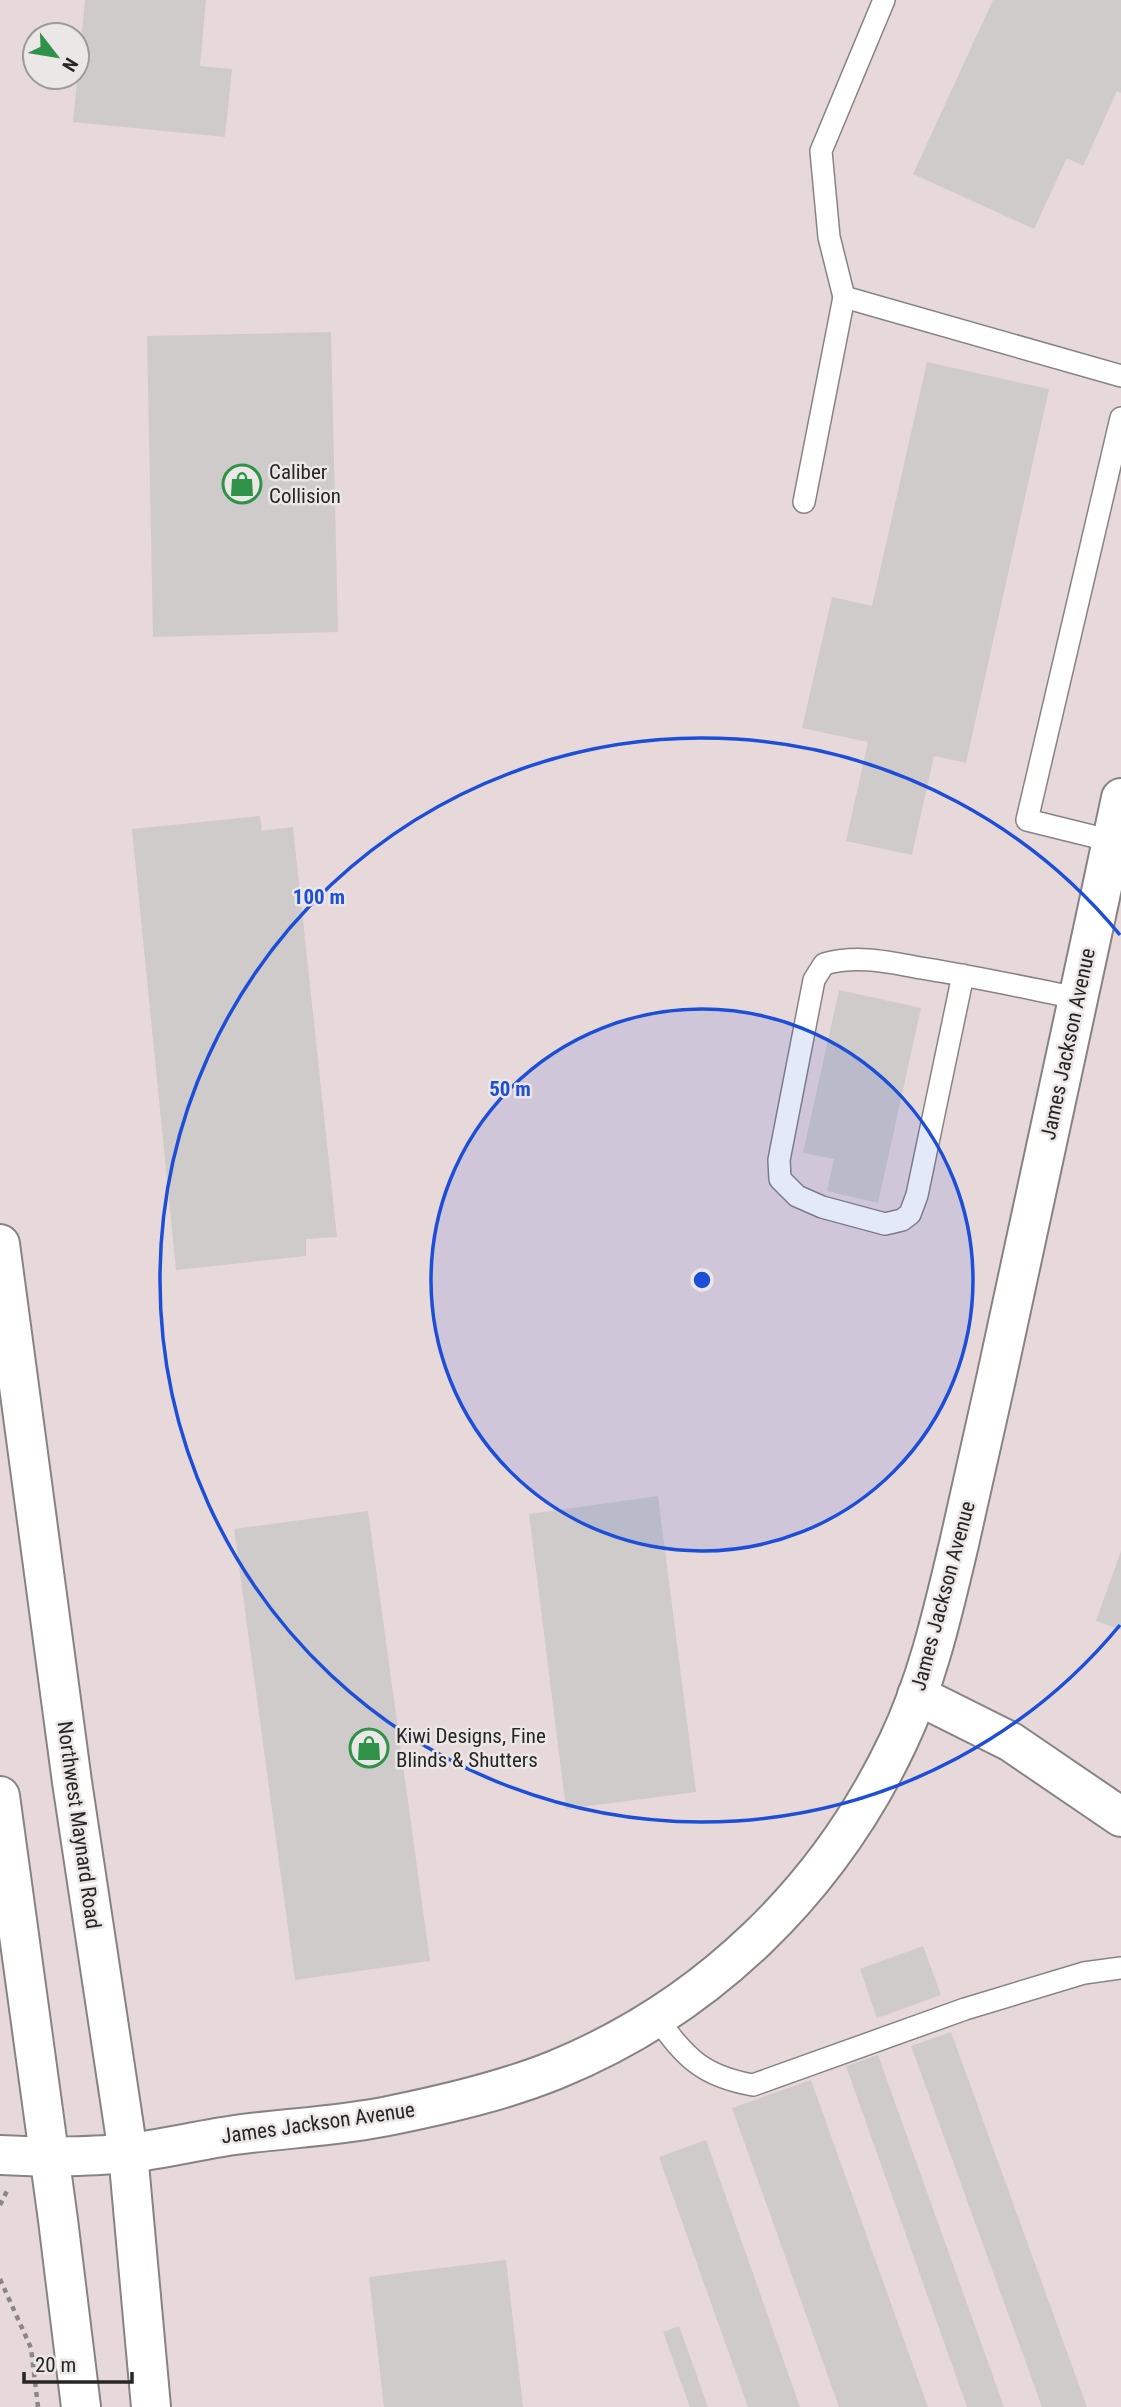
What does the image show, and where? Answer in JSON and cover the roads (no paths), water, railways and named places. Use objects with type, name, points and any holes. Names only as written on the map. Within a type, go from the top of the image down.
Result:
[{"type":"street","name":"James Jackson Avenue","points":[[0,2155],[49,2157],[128,2153],[230,2135],[388,2116],[487,2092],[554,2070],[611,2044],[689,1997],[729,1966],[774,1923],[815,1876],[854,1823],[899,1741],[932,1654],[1121,798]]},
{"type":"street","name":"Northwest Maynard Road","points":[[0,1244],[72,1782],[128,2153],[151,2407]]},
{"type":"street","points":[[917,1695],[1011,1742],[1121,1817]]},
{"type":"street","points":[[0,1796],[81,2407]]},
{"type":"lane","points":[[804,502],[844,297],[829,237],[821,151],[884,0]]},
{"type":"lane","points":[[844,297],[1121,376]]},
{"type":"lane","points":[[1112,841],[1027,820],[1121,418]]},
{"type":"lane","points":[[963,975],[917,1195],[910,1214],[902,1220],[885,1224],[822,1207],[797,1196],[780,1179],[779,1160],[814,980],[824,964],[842,959],[864,959],[963,975],[1077,998]]},
{"type":"lane","points":[[656,2017],[680,2049],[709,2073],[729,2081],[753,2085],[965,2009],[1084,1973],[1121,1968]]},
{"type":"place","name":"Caliber Collision","points":[[242,484]]},
{"type":"place","name":"Kiwi Designs, Fine Blinds & Shutters","points":[[369,1748]]}]
